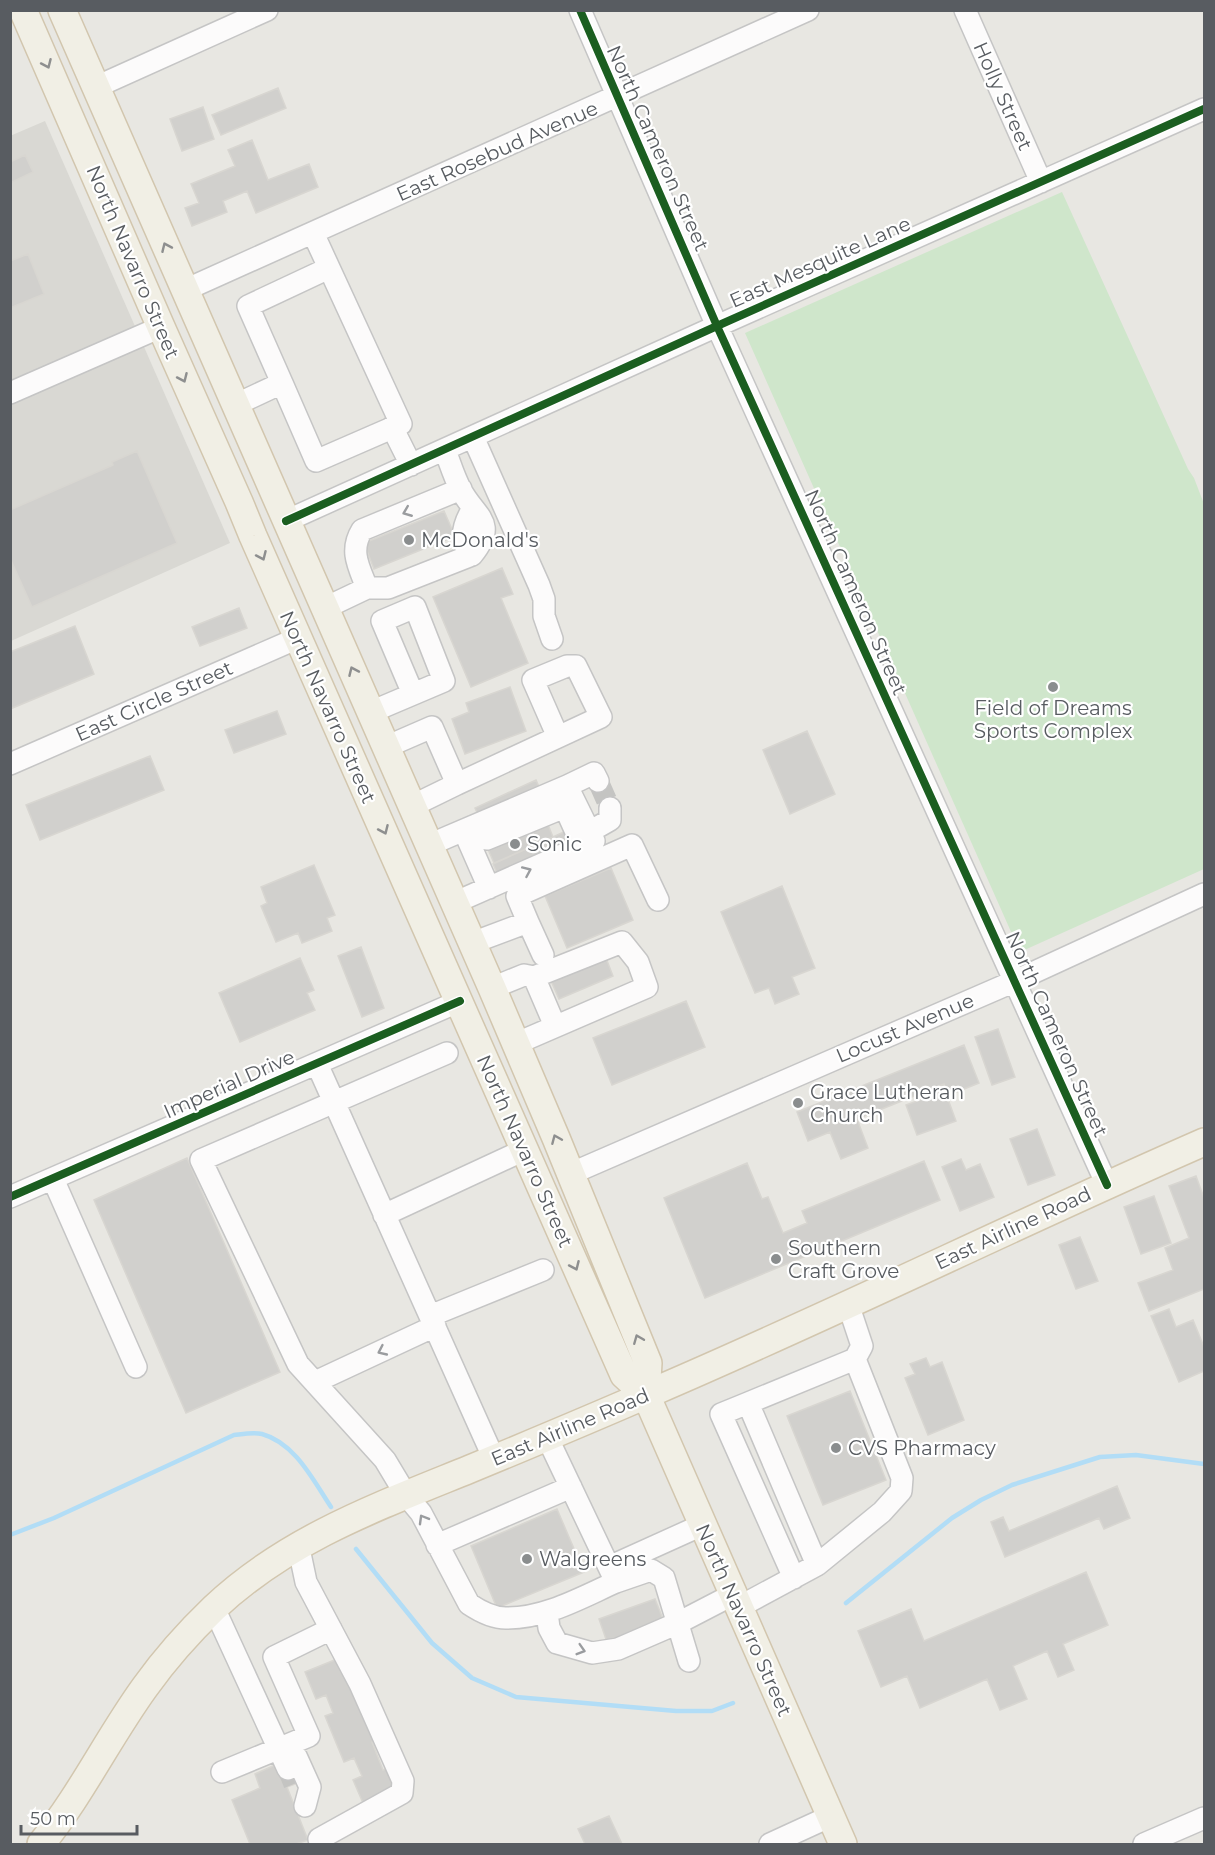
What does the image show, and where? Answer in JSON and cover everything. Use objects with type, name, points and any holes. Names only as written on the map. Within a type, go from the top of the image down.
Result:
[{"type":"main road","name":"North Navarro Street","points":[[23,10],[624,1375],[645,1395],[843,1845]]},
{"type":"main road","name":"North Navarro Street","points":[[62,10],[492,988],[648,1363],[645,1395]]},
{"type":"main road","points":[[81,143],[104,162],[165,289],[173,292],[184,290]]},
{"type":"main road","points":[[161,327],[171,324],[178,326],[184,334],[302,593],[325,608]]},
{"type":"main road","name":"East Airline Road","points":[[41,1845],[75,1798],[145,1687],[180,1645],[214,1608],[256,1573],[298,1544],[406,1495],[728,1360],[1204,1142]]},
{"type":"street","points":[[96,87],[267,10]]},
{"type":"street","name":"North Cameron Street","points":[[579,10],[717,326],[1107,1185]]},
{"type":"street","name":"East Rosebud Avenue","points":[[184,290],[808,10]]},
{"type":"street","name":"Holly Street","points":[[965,10],[1041,182]]},
{"type":"street","name":"East Mesquite Lane","points":[[286,521],[1204,109]]},
{"type":"street","points":[[313,233],[401,424],[316,460],[248,306],[329,268]]},
{"type":"street","points":[[10,393],[161,327]]},
{"type":"street","points":[[235,405],[282,383]]},
{"type":"street","points":[[392,427],[411,465]]},
{"type":"street","points":[[473,437],[544,598],[544,616],[552,639]]},
{"type":"street","points":[[325,608],[367,588],[388,588],[472,555],[466,549],[463,533],[473,508],[461,489],[445,450]]},
{"type":"street","points":[[367,588],[354,551],[356,539],[362,530],[461,489]]},
{"type":"street","name":"East Circle Street","points":[[10,764],[298,638]]},
{"type":"street","points":[[371,712],[413,694]]},
{"type":"street","points":[[386,747],[432,727],[457,784]]},
{"type":"street","points":[[412,806],[558,737]]},
{"type":"street","points":[[429,846],[594,773],[598,781]]},
{"type":"street","points":[[567,786],[586,839]]},
{"type":"street","points":[[454,903],[586,839],[610,820],[610,808]]},
{"type":"street","points":[[466,830],[487,839],[560,809],[567,812],[586,839]]},
{"type":"street","points":[[466,830],[489,888]]},
{"type":"street","points":[[543,955],[517,896],[632,845],[658,900]]},
{"type":"street","name":"Locust Avenue","points":[[570,1174],[1015,981],[1204,894]]},
{"type":"street","points":[[472,943],[528,922]]},
{"type":"street","points":[[492,988],[524,975],[534,977],[621,942],[638,962],[647,987],[515,1044]]},
{"type":"street","points":[[534,977],[555,1026]]},
{"type":"street","name":"Imperial Drive","points":[[10,1197],[460,1001]]},
{"type":"street","points":[[447,1053],[201,1161],[298,1364],[386,1460],[406,1495],[421,1513],[469,1604],[483,1613],[507,1619],[547,1612],[702,1525]]},
{"type":"street","points":[[316,1064],[495,1459]]},
{"type":"street","points":[[384,1215],[524,1150]]},
{"type":"street","points":[[53,1179],[136,1367]]},
{"type":"street","points":[[315,1383],[432,1321],[543,1270]]},
{"type":"street","points":[[794,1578],[721,1414],[855,1359],[862,1346],[848,1304]]},
{"type":"street","points":[[547,1612],[549,1628],[557,1643],[591,1653],[618,1649],[794,1578],[818,1565],[882,1512],[901,1491],[902,1478],[855,1359]]},
{"type":"street","points":[[748,1403],[818,1565]]},
{"type":"street","points":[[547,1437],[612,1574]]},
{"type":"street","points":[[437,1545],[571,1487]]},
{"type":"street","points":[[214,1608],[305,1806],[314,1842],[402,1793],[403,1781],[360,1684],[306,1582],[298,1544]]},
{"type":"street","points":[[612,1574],[651,1570],[664,1578],[689,1661]]},
{"type":"street","points":[[222,1772],[309,1736],[274,1657],[331,1629]]},
{"type":"street","points":[[279,1749],[296,1756],[310,1787],[305,1806]]},
{"type":"street","points":[[770,1845],[831,1816]]},
{"type":"street","points":[[1144,1845],[1204,1818]]},
{"type":"shaded area","points":[[45,121],[230,543],[11,641],[10,136]]},
{"type":"green space","name":"Field of Dreams Sports Complex","points":[[1062,192],[1204,504],[1204,869],[1020,952],[745,333]]},
{"type":"building","points":[[278,88],[286,108],[221,135],[212,115]]},
{"type":"building","points":[[203,107],[214,139],[182,151],[170,119]]},
{"type":"building","points":[[252,140],[268,180],[309,164],[318,187],[256,213],[247,191],[223,201],[227,212],[192,226],[185,208],[199,203],[191,184],[235,166],[228,150]]},
{"type":"building","points":[[25,155],[33,172],[10,183],[10,162]]},
{"type":"building","points":[[28,254],[44,294],[10,308],[10,261]]},
{"type":"building","points":[[137,451],[177,543],[32,607],[10,558],[10,510],[113,465],[112,462]]},
{"type":"building","name":"McDonald's","points":[[444,511],[455,536],[374,569],[364,543]]},
{"type":"building","points":[[502,568],[513,594],[501,598],[528,663],[471,687],[433,597]]},
{"type":"building","points":[[239,608],[247,628],[200,646],[192,627]]},
{"type":"building","points":[[75,626],[94,674],[10,709],[10,652]]},
{"type":"building","points":[[510,687],[526,731],[465,754],[452,719],[469,712],[466,703]]},
{"type":"building","points":[[277,711],[286,734],[234,753],[225,730]]},
{"type":"building","points":[[807,731],[835,794],[790,814],[763,750]]},
{"type":"building","points":[[150,756],[164,790],[40,840],[26,805]]},
{"type":"building","points":[[536,780],[540,789],[479,817],[475,808]]},
{"type":"building","name":"Sonic","points":[[547,822],[553,837],[494,863],[487,847]]},
{"type":"building","points":[[566,831],[570,840],[497,873],[493,864]]},
{"type":"building","points":[[314,865],[335,915],[327,918],[332,931],[302,943],[298,933],[276,942],[261,906],[267,903],[261,887]]},
{"type":"building","points":[[611,868],[633,920],[567,948],[545,896]]},
{"type":"building","points":[[782,886],[815,968],[792,977],[799,994],[775,1004],[769,988],[755,993],[721,912]]},
{"type":"building","points":[[361,947],[384,1008],[362,1017],[338,956]]},
{"type":"building","points":[[300,958],[314,990],[307,993],[315,1010],[240,1042],[219,993]]},
{"type":"building","points":[[606,958],[613,976],[559,999],[551,981]]},
{"type":"building","points":[[686,1001],[705,1047],[612,1085],[593,1038]]},
{"type":"building","points":[[998,1029],[1015,1077],[992,1085],[975,1037]]},
{"type":"building","points":[[964,1045],[979,1083],[949,1095],[944,1084],[857,1119],[868,1148],[841,1159],[830,1132],[808,1141],[797,1112]]},
{"type":"building","points":[[945,1091],[956,1121],[917,1135],[906,1105]]},
{"type":"building","points":[[1037,1129],[1055,1175],[1028,1185],[1010,1139]]},
{"type":"building","points":[[187,1158],[280,1372],[186,1413],[94,1200]]},
{"type":"building","points":[[961,1159],[966,1170],[980,1164],[994,1197],[960,1211],[942,1167]]},
{"type":"building","points":[[924,1161],[940,1200],[705,1298],[664,1198],[747,1163],[762,1199],[768,1197],[783,1233],[807,1223],[802,1211]]},
{"type":"building","points":[[1196,1176],[1204,1198],[1204,1289],[1149,1311],[1138,1283],[1173,1270],[1165,1248],[1189,1238],[1169,1186]]},
{"type":"building","points":[[1154,1196],[1171,1243],[1141,1254],[1124,1207]]},
{"type":"building","points":[[1080,1237],[1098,1281],[1076,1289],[1059,1245]]},
{"type":"building","points":[[1169,1309],[1176,1327],[1193,1320],[1204,1347],[1204,1371],[1179,1382],[1151,1316]]},
{"type":"building","points":[[926,1358],[930,1367],[942,1362],[964,1420],[928,1435],[905,1378],[915,1374],[910,1364]]},
{"type":"building","name":"CVS Pharmacy","points":[[850,1391],[886,1480],[823,1505],[787,1416]]},
{"type":"building","points":[[1117,1486],[1130,1518],[1104,1529],[1099,1518],[1005,1557],[991,1522],[1003,1517],[1009,1531]]},
{"type":"building","name":"Walgreens","points":[[557,1509],[584,1572],[497,1608],[471,1546]]},
{"type":"building","points":[[1086,1572],[1108,1625],[1063,1644],[1074,1670],[1058,1677],[1047,1651],[1013,1666],[1027,1699],[1000,1710],[987,1679],[920,1708],[907,1676],[881,1687],[858,1631],[911,1609],[924,1641]]},
{"type":"building","points":[[655,1599],[665,1624],[608,1645],[599,1619]]},
{"type":"building","points":[[342,1657],[376,1740],[372,1742],[383,1770],[391,1767],[399,1788],[363,1803],[353,1780],[362,1776],[354,1758],[344,1762],[325,1716],[333,1713],[326,1695],[316,1699],[305,1672]]},
{"type":"building","points":[[275,1765],[278,1773],[294,1767],[300,1782],[287,1787],[308,1840],[296,1844],[250,1844],[232,1800],[260,1788],[255,1774]]},
{"type":"building","points":[[609,1816],[622,1844],[585,1844],[578,1829]]},
{"type":"waterway","points":[[10,1535],[54,1518],[234,1435],[248,1433],[262,1434],[284,1445],[310,1474],[331,1507]]},
{"type":"waterway","points":[[846,1603],[952,1518],[1012,1485],[1100,1457],[1136,1455],[1204,1464]]},
{"type":"waterway","points":[[356,1549],[432,1643],[472,1678],[516,1697],[676,1711],[712,1711],[733,1703]]},
{"type":"tunnel","points":[[598,781],[610,808]]},
{"type":"tunnel","points":[[288,1769],[294,1784]]},
{"type":"cycle path","points":[[580,10],[717,326],[1107,1185]]},
{"type":"cycle path","points":[[286,521],[1204,109]]},
{"type":"cycle path","points":[[10,1197],[460,1001]]},
{"type":"place","name":"McDonald's","points":[[409,540]]},
{"type":"place","name":"Field of Dreams Sports Complex","points":[[1053,687]]},
{"type":"place","name":"Sonic","points":[[515,844]]},
{"type":"place","name":"Grace Lutheran Church","points":[[798,1103]]},
{"type":"place","name":"Southern Craft Grove","points":[[776,1259]]},
{"type":"place","name":"CVS Pharmacy","points":[[836,1448]]},
{"type":"place","name":"Walgreens","points":[[527,1559]]}]
